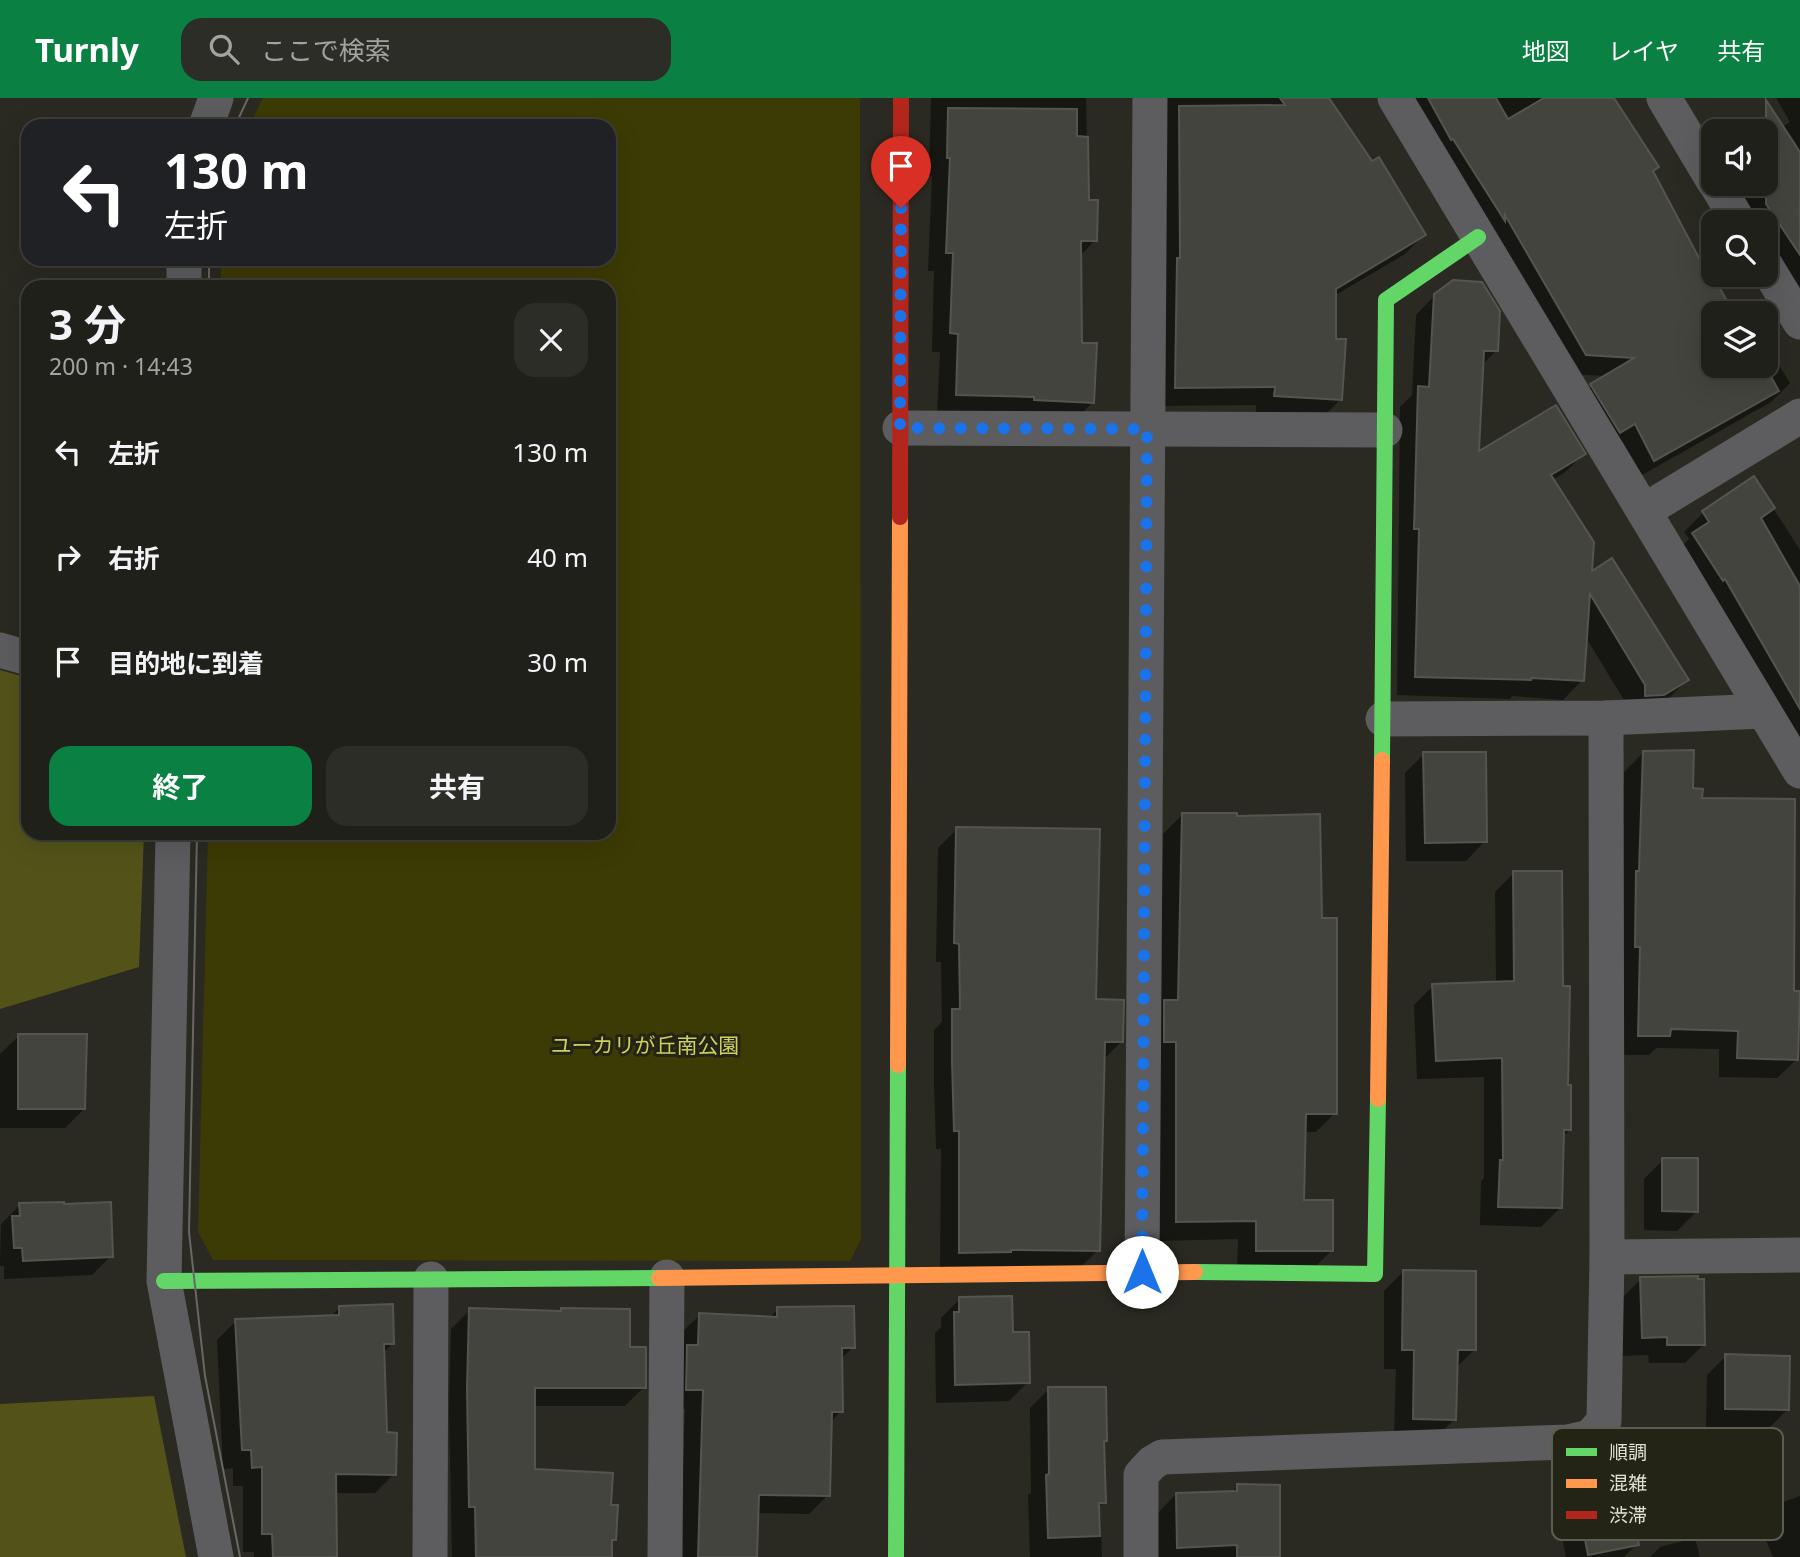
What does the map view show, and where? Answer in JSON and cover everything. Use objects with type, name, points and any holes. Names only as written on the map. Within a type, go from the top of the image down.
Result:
[{"type":"street","points":[[208,119],[216,98]]},
{"type":"street","points":[[897,1557],[901,98]]},
{"type":"street","points":[[1142,1272],[1150,98]]},
{"type":"street","points":[[1395,98],[1800,771]]},
{"type":"street","points":[[1664,98],[1701,159]]},
{"type":"street","points":[[164,1280],[1142,1272],[1375,1275],[1386,300],[1478,237]]},
{"type":"street","points":[[1778,286],[1800,322]]},
{"type":"street","points":[[1644,511],[1800,416]]},
{"type":"street","points":[[900,428],[1385,430]]},
{"type":"street","points":[[0,650],[21,655]]},
{"type":"street","points":[[1383,719],[1605,718],[1763,712]]},
{"type":"street","points":[[1598,1428],[1604,1421],[1607,1257],[1605,718]]},
{"type":"street","points":[[173,840],[164,1280],[216,1557]]},
{"type":"street","points":[[1607,1257],[1800,1255]]},
{"type":"street","points":[[665,1557],[667,1277]]},
{"type":"street","points":[[430,1557],[431,1279]]},
{"type":"street","points":[[1141,1557],[1141,1475],[1162,1457],[1552,1443]]},
{"type":"green space","name":"ユーカリが丘南公園","points":[[263,98],[860,98],[861,1239],[850,1261],[213,1260],[198,1232],[208,840],[616,840],[616,280],[221,280],[221,266],[616,266],[616,119],[252,119]]},
{"type":"shaded area","points":[[0,670],[21,676],[21,840],[144,840],[139,967],[0,1009]]},
{"type":"shaded area","points":[[154,1396],[186,1557],[0,1557],[0,1404]]},
{"type":"building","points":[[1280,98],[1329,98],[1372,161],[1379,157],[1426,235],[1336,289],[1336,339],[1346,339],[1342,400],[1274,396],[1275,387],[1175,388],[1177,258],[1180,258],[1179,106],[1285,105]]},
{"type":"building","points":[[1428,98],[1496,98],[1508,119],[1544,98],[1614,98],[1659,167],[1653,171],[1701,262],[1701,287],[1719,287],[1727,301],[1701,301],[1701,378],[1772,378],[1779,391],[1654,461],[1635,424],[1620,433],[1590,384],[1634,358],[1586,355],[1505,215],[1505,221],[1453,139],[1451,140]]},
{"type":"building","points":[[1766,100],[1800,152],[1800,255],[1778,222],[1778,210],[1770,210],[1766,204],[1766,196],[1778,196],[1778,119],[1766,119]]},
{"type":"building","points":[[948,108],[1077,109],[1077,136],[1088,137],[1089,200],[1098,200],[1097,241],[1081,241],[1082,343],[1097,343],[1094,403],[1034,400],[1034,397],[956,395],[958,334],[950,333],[953,253],[946,253],[950,158],[947,158]]},
{"type":"building","points":[[1453,280],[1482,282],[1500,311],[1498,351],[1484,351],[1479,451],[1556,405],[1586,454],[1551,475],[1594,542],[1592,571],[1612,558],[1689,680],[1664,695],[1645,696],[1645,685],[1590,594],[1584,681],[1415,677],[1419,529],[1414,529],[1418,386],[1429,387],[1434,294]]},
{"type":"building","points":[[1754,476],[1775,508],[1761,518],[1800,586],[1800,709],[1725,579],[1723,581],[1692,533],[1709,522],[1702,511]]},
{"type":"building","points":[[1694,750],[1693,788],[1703,789],[1702,798],[1795,799],[1794,991],[1800,991],[1798,1060],[1737,1058],[1738,1031],[1671,1029],[1670,1036],[1638,1036],[1640,947],[1635,947],[1636,871],[1639,871],[1643,751]]},
{"type":"building","points":[[1423,752],[1486,752],[1487,842],[1425,843]]},
{"type":"building","points":[[1182,813],[1237,813],[1237,816],[1320,814],[1322,918],[1337,918],[1337,1114],[1306,1114],[1304,1200],[1333,1200],[1333,1251],[1256,1251],[1256,1221],[1176,1222],[1176,1042],[1164,1042],[1164,1000],[1178,1000]]},
{"type":"building","points":[[956,827],[1100,829],[1096,999],[1124,1000],[1123,1042],[1105,1042],[1100,1251],[1011,1250],[959,1253],[959,1131],[954,1131],[952,1062],[952,1009],[960,1009],[959,944],[954,943]]},
{"type":"building","points":[[1513,871],[1562,871],[1563,986],[1570,986],[1568,1085],[1571,1085],[1571,1130],[1564,1130],[1562,1208],[1498,1207],[1500,1160],[1503,1160],[1502,1058],[1436,1061],[1432,984],[1514,981]]},
{"type":"building","points":[[18,1034],[87,1034],[85,1109],[18,1109]]},
{"type":"building","points":[[1662,1158],[1698,1158],[1698,1212],[1662,1211]]},
{"type":"building","points":[[111,1202],[113,1257],[23,1261],[22,1248],[14,1248],[12,1216],[20,1216],[19,1203]]},
{"type":"building","points":[[1403,1270],[1476,1271],[1476,1350],[1458,1350],[1456,1420],[1413,1419],[1414,1350],[1402,1350]]},
{"type":"building","points":[[1698,1276],[1698,1279],[1704,1279],[1705,1345],[1667,1345],[1667,1337],[1642,1338],[1640,1277]]},
{"type":"building","points":[[1012,1296],[1013,1332],[1029,1332],[1030,1383],[955,1385],[954,1312],[959,1312],[959,1297]]},
{"type":"building","points":[[393,1304],[394,1344],[384,1344],[387,1432],[397,1433],[396,1475],[336,1474],[337,1557],[273,1557],[272,1534],[262,1534],[262,1467],[252,1468],[251,1450],[242,1450],[235,1319],[339,1315],[339,1306]]},
{"type":"building","points":[[854,1306],[855,1348],[842,1348],[843,1412],[832,1412],[830,1496],[759,1495],[757,1557],[698,1557],[703,1390],[686,1390],[687,1345],[698,1345],[699,1313],[777,1317],[777,1307]]},
{"type":"building","points":[[469,1308],[561,1311],[561,1308],[630,1309],[630,1347],[646,1347],[646,1388],[535,1388],[535,1469],[613,1473],[611,1505],[618,1505],[612,1557],[476,1557],[475,1507],[469,1507]]},
{"type":"building","points":[[1725,1354],[1790,1356],[1789,1410],[1725,1409]]},
{"type":"building","points":[[1048,1387],[1106,1387],[1106,1503],[1099,1503],[1100,1536],[1048,1538]]},
{"type":"building","points":[[1237,1484],[1280,1485],[1280,1557],[1237,1557],[1237,1545],[1177,1548],[1176,1493],[1237,1491]]},
{"type":"building","points":[[1585,1540],[1638,1540],[1639,1545],[1588,1555]]},
{"type":"tram line","points":[[238,119],[248,98]]},
{"type":"tram line","points":[[209,266],[209,280]]},
{"type":"tram line","points":[[197,840],[189,1232],[205,1376],[240,1557]]},
{"type":"traffic: fast","points":[[1382,760],[1386,300],[1478,237]]},
{"type":"traffic: fast","points":[[896,1557],[898,1065]]},
{"type":"traffic: fast","points":[[1195,1272],[1375,1274],[1378,1099]]},
{"type":"traffic: fast","points":[[164,1281],[659,1278]]},
{"type":"traffic: slow","points":[[898,1065],[900,517]]},
{"type":"traffic: slow","points":[[1378,1099],[1382,760]]},
{"type":"traffic: slow","points":[[659,1278],[1195,1272]]},
{"type":"traffic: jam","points":[[900,517],[901,98]]},
{"type":"route","points":[[901,208],[900,428],[1147,429],[1142,1272]]}]
